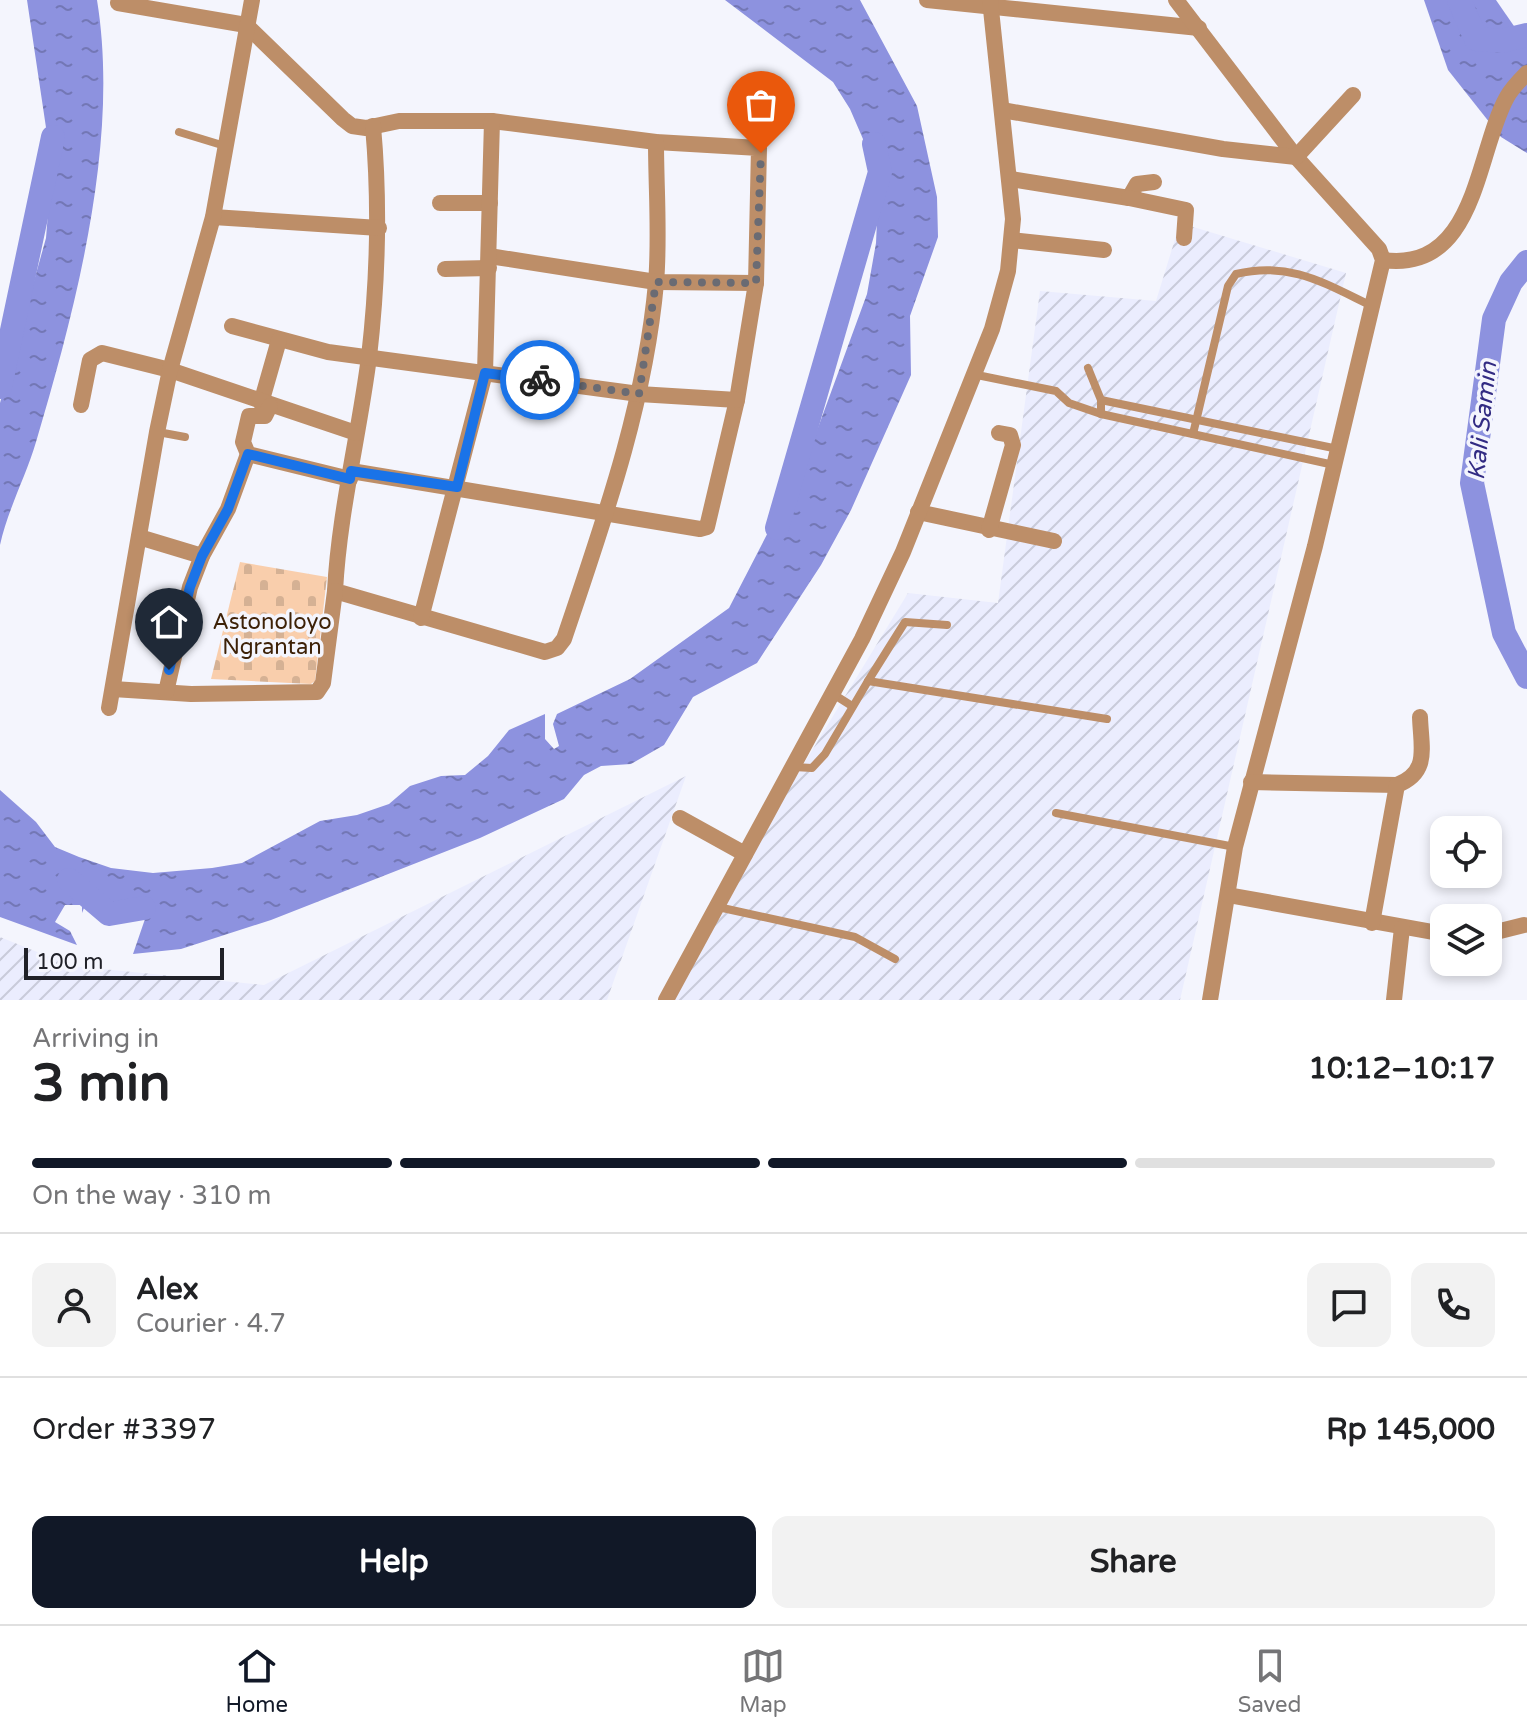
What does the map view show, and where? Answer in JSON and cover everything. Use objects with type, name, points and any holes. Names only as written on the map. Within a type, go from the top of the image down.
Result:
[{"type":"street","points":[[109,708],[157,432],[170,370],[213,217],[252,0]]},
{"type":"street","points":[[927,0],[990,3],[1199,28]]},
{"type":"street","points":[[1176,0],[1296,157],[1379,249],[1383,260],[1337,457],[1235,847],[1210,1000]]},
{"type":"street","points":[[118,3],[246,25],[343,119],[359,127],[399,121],[492,121],[656,142],[759,148],[756,283],[737,400],[707,527],[700,529],[457,487],[350,475],[248,454]]},
{"type":"street","points":[[666,1000],[833,694],[903,552],[977,375],[1002,297],[1012,240],[1011,179],[990,3]]},
{"type":"street","points":[[1383,260],[1410,261],[1423,256],[1458,222],[1478,187],[1507,97],[1527,73]]},
{"type":"street","points":[[1296,157],[1353,95]]},
{"type":"street","points":[[1002,110],[1223,149],[1296,157]]},
{"type":"street","points":[[421,618],[485,373],[492,121]]},
{"type":"street","points":[[113,689],[317,692],[323,683],[369,357],[379,228],[373,126]]},
{"type":"street","points":[[335,591],[545,652],[557,648],[564,639],[606,513],[639,394],[656,282],[656,142]]},
{"type":"street","points":[[1011,179],[1186,210],[1184,238]]},
{"type":"street","points":[[1129,198],[1137,184],[1154,182]]},
{"type":"street","points":[[440,203],[490,203]]},
{"type":"street","points":[[213,217],[379,228]]},
{"type":"street","points":[[1012,240],[1104,250]]},
{"type":"street","points":[[445,269],[489,262],[656,282],[756,283]]},
{"type":"street","points":[[232,326],[279,340],[369,357],[639,394],[737,400]]},
{"type":"street","points":[[166,692],[179,622],[202,556],[228,509],[248,454],[243,442],[248,418],[265,416],[279,340]]},
{"type":"street","points":[[81,405],[87,369],[96,354],[112,355],[170,370],[356,433]]},
{"type":"street","points":[[989,530],[1013,445],[1010,435],[999,433]]},
{"type":"street","points":[[918,512],[989,530],[1054,541]]},
{"type":"street","points":[[139,537],[202,556]]},
{"type":"street","points":[[1251,782],[1397,785],[1412,779],[1420,767],[1420,717]]},
{"type":"street","points":[[1372,923],[1397,785]]},
{"type":"street","points":[[680,818],[745,854]]},
{"type":"street","points":[[1228,895],[1430,932]]},
{"type":"street","points":[[1502,930],[1524,925]]},
{"type":"street","points":[[1394,1000],[1402,928]]},
{"type":"lane","points":[[179,132],[225,146]]},
{"type":"lane","points":[[1193,434],[1228,286],[1236,274],[1255,270],[1296,271],[1373,307]]},
{"type":"lane","points":[[1088,368],[1101,400],[1101,414]]},
{"type":"lane","points":[[977,375],[1056,391],[1069,403],[1101,414],[1193,434],[1337,457]]},
{"type":"lane","points":[[1101,400],[1197,418],[1337,457]]},
{"type":"lane","points":[[157,432],[185,437]]},
{"type":"lane","points":[[794,767],[806,769],[817,763],[905,622],[947,625]]},
{"type":"lane","points":[[868,681],[1107,719]]},
{"type":"lane","points":[[833,694],[852,706]]},
{"type":"lane","points":[[1056,813],[1235,847]]},
{"type":"lane","points":[[718,907],[855,937],[895,959]]},
{"type":"shaded area","points":[[1180,223],[1346,273],[1180,1000],[660,1000],[908,593],[998,603],[1040,291],[1156,301]]},
{"type":"shaded area","points":[[686,776],[607,1000],[0,1000],[0,937],[72,966],[264,985]]},
{"type":"green space","name":"Astonoloyo Ngrantan","points":[[240,562],[327,577],[315,681],[311,684],[211,679]]},
{"type":"water","points":[[27,0],[97,0],[103,54],[103,110],[90,223],[66,336],[36,442],[0,545],[0,403],[46,238],[50,188],[48,141]]},
{"type":"water","points":[[725,0],[860,0],[917,106],[937,197],[938,237],[910,316],[911,375],[851,510],[821,565],[757,663],[693,697],[664,745],[631,764],[601,766],[584,775],[564,799],[480,838],[271,920],[181,949],[133,954],[145,919],[108,908],[98,899],[86,903],[82,913],[82,905],[65,905],[55,922],[70,931],[77,945],[0,917],[0,790],[36,822],[55,847],[111,868],[153,873],[242,863],[320,821],[357,815],[389,804],[410,786],[441,776],[465,775],[488,756],[509,730],[545,714],[545,739],[554,749],[559,746],[553,724],[557,714],[630,679],[729,608],[808,455],[867,294],[876,243],[879,176],[850,109],[833,82]]},
{"type":"water","points":[[1424,0],[1496,0],[1527,45],[1527,153],[1501,137],[1448,70]]},
{"type":"waterway","name":"Kali Samin","points":[[1459,0],[1476,39],[1502,41],[1527,35]]},
{"type":"waterway","points":[[0,387],[53,137]]},
{"type":"waterway","points":[[777,528],[880,172],[874,144]]},
{"type":"waterway","name":"Kali Samin","points":[[1527,262],[1511,282],[1494,319],[1472,483],[1504,633],[1527,677]]},
{"type":"waterway","points":[[69,880],[109,914],[144,908]]},
{"type":"way so far","points":[[540,380],[639,394],[656,282],[756,283],[761,153]]},
{"type":"route","points":[[169,670],[190,587],[208,543],[228,509],[248,454],[350,479],[351,471],[457,487],[485,373],[540,380]]}]
